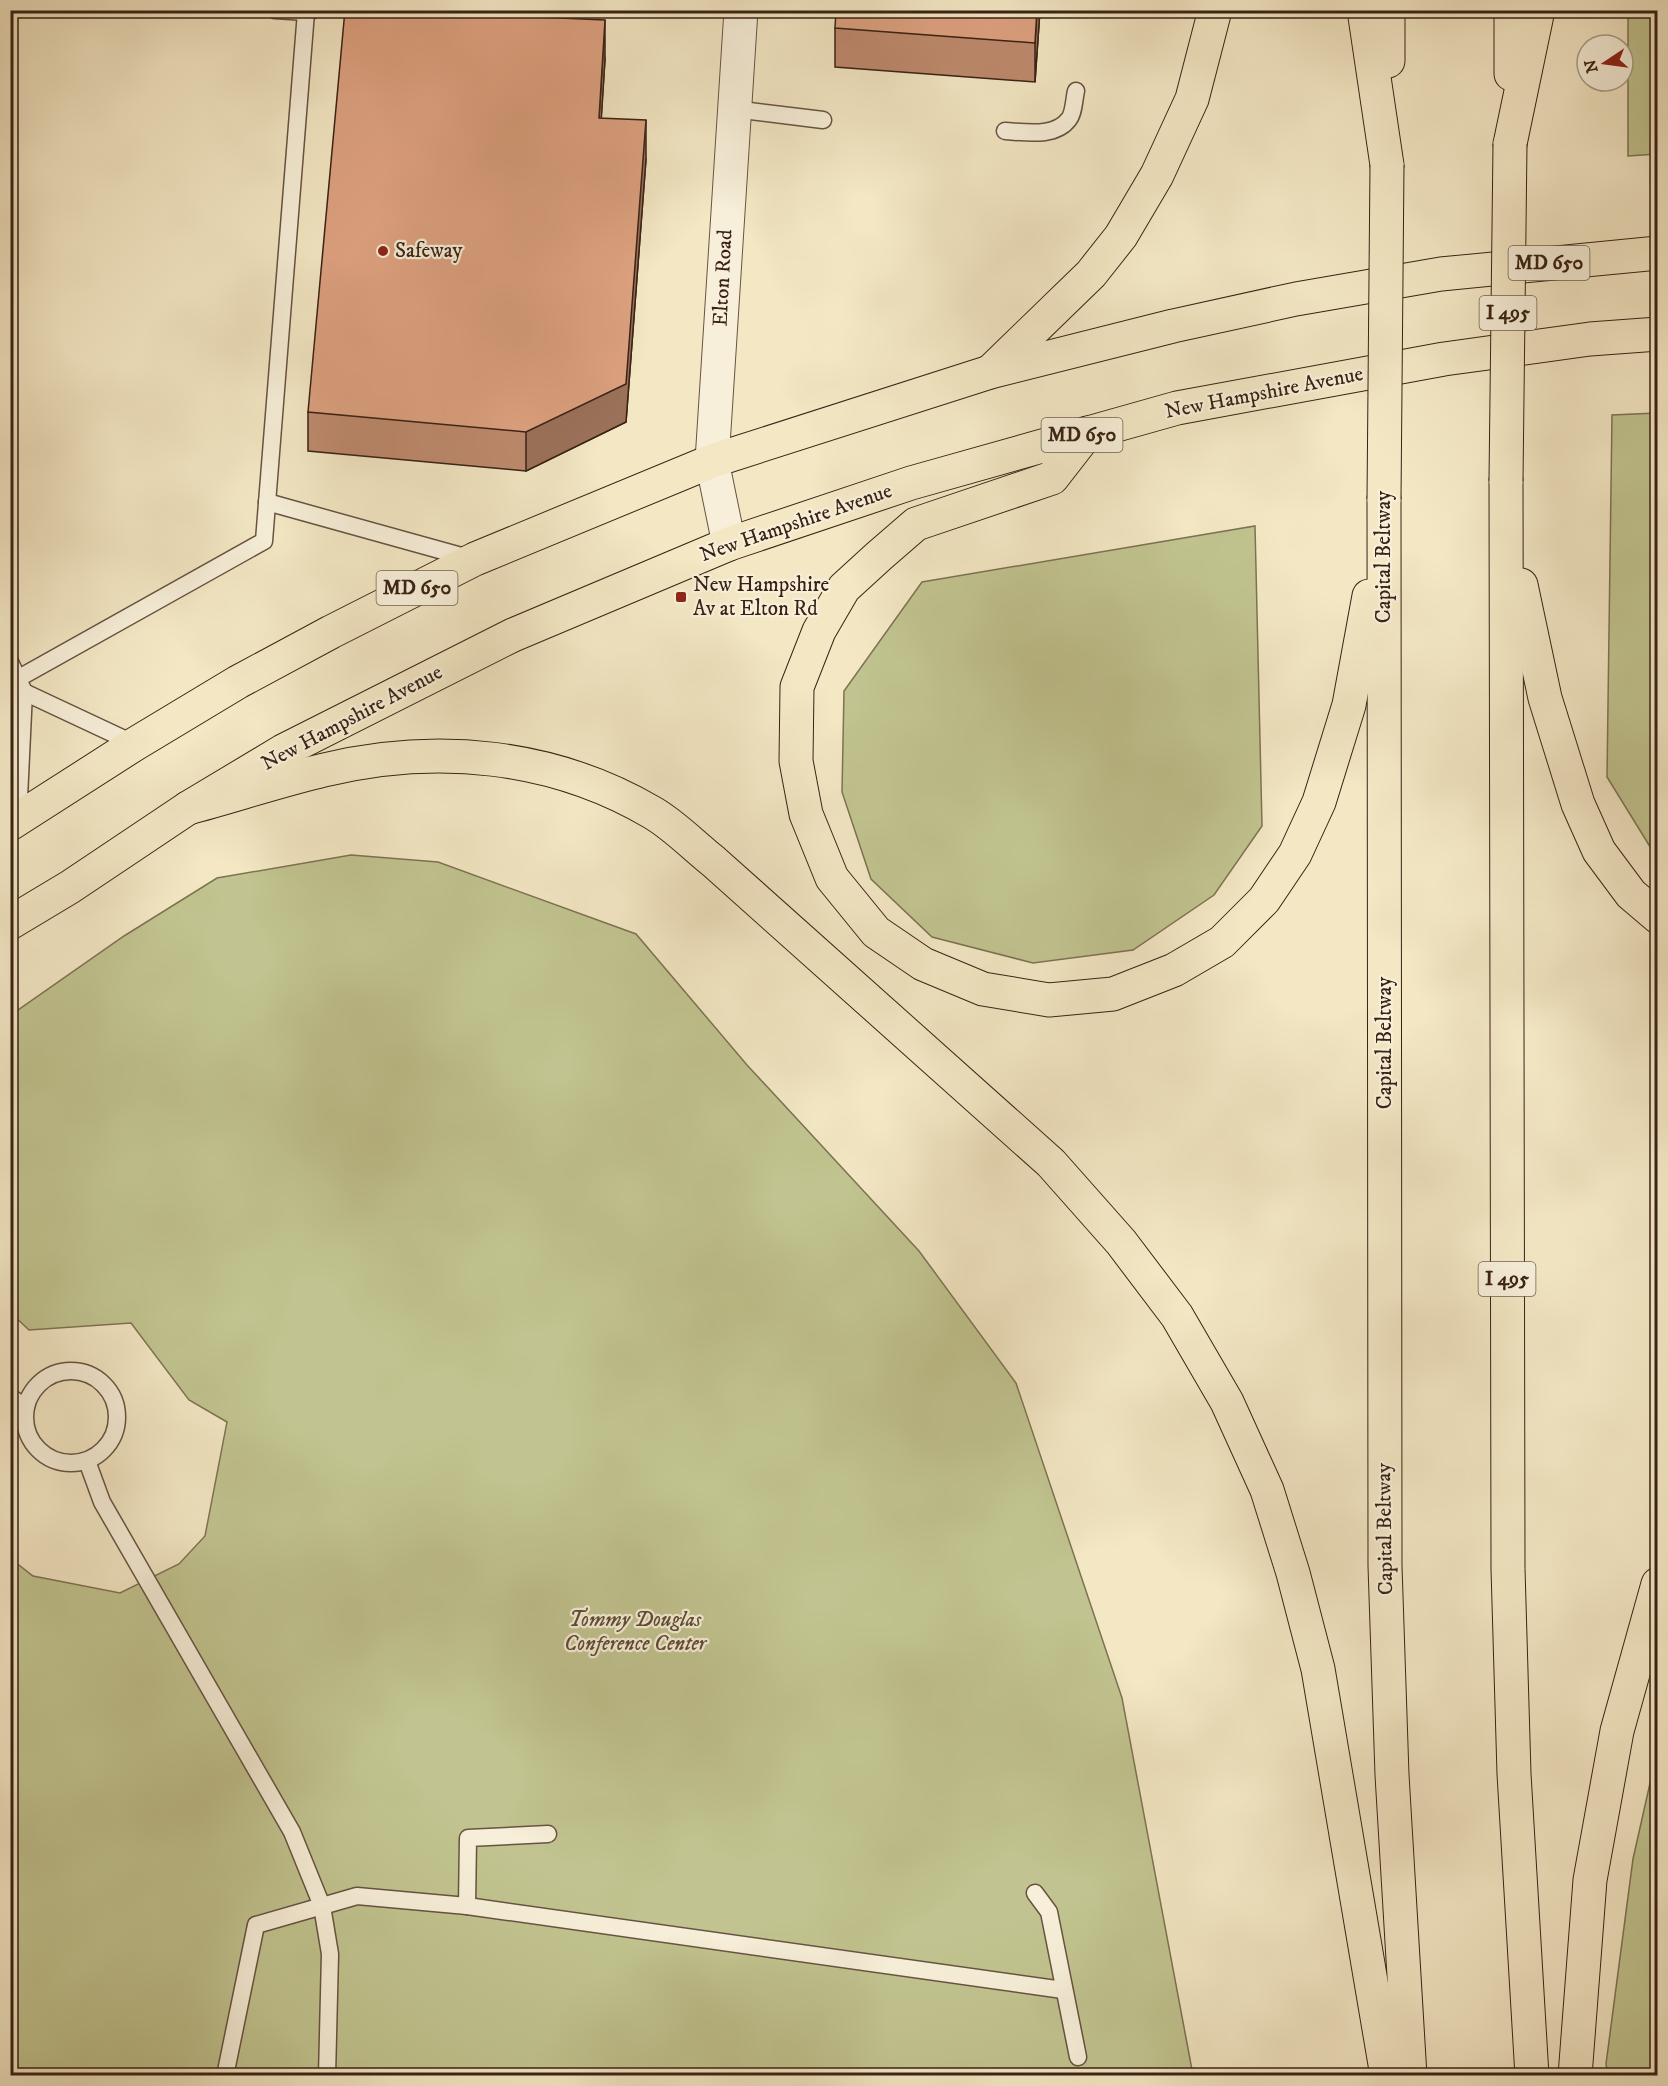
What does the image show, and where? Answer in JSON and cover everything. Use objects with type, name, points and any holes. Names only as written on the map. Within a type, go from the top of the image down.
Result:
[{"type":"main road","points":[[990,372],[1091,274],[1121,236],[1157,175],[1192,99],[1215,10]]},
{"type":"main road","points":[[1364,10],[1387,165]]},
{"type":"main road","name":"Capital Beltway","points":[[1388,10],[1384,499],[1385,1566],[1392,1774],[1410,2076]]},
{"type":"main road","name":"I 495","points":[[1511,10],[1506,481],[1508,1569],[1514,1774],[1532,2076]]},
{"type":"main road","points":[[1510,144],[1538,10]]},
{"type":"main road","name":"MD 650","points":[[14,822],[135,744],[300,649],[475,559],[712,461],[990,372],[1173,326],[1296,299],[1441,274],[1658,253]]},
{"type":"main road","name":"New Hampshire Avenue","points":[[10,923],[70,887],[188,808],[284,751],[513,635],[729,544],[911,483],[1177,408],[1444,359],[1590,339],[1658,334]]},
{"type":"main road","points":[[1087,434],[1052,478],[916,524],[879,556],[844,588],[819,631],[797,687],[796,761],[806,814],[832,878],[876,932],[923,964],[983,989],[1049,1000],[1113,994],[1174,970],[1222,942],[1264,900],[1295,854],[1319,802],[1349,705],[1384,499]]},
{"type":"main road","points":[[1506,481],[1532,642],[1559,750],[1578,804],[1599,851],[1631,894],[1658,917]]},
{"type":"main road","points":[[188,808],[325,770],[391,758],[464,755],[530,764],[600,784],[655,815],[713,861],[1052,1163],[1121,1242],[1177,1316],[1227,1402],[1267,1490],[1293,1573],[1318,1669],[1387,2076]]},
{"type":"main road","points":[[1575,2076],[1590,1880],[1617,1731],[1658,1584]]},
{"type":"street","name":"Elton Road","points":[[729,544],[712,461],[741,10]]},
{"type":"lane","points":[[17,684],[264,541],[309,11],[276,10]]},
{"type":"lane","points":[[1005,131],[1036,133],[1057,130],[1071,118],[1076,91]]},
{"type":"lane","points":[[734,109],[823,120]]},
{"type":"lane","points":[[267,502],[475,559]]},
{"type":"lane","points":[[10,662],[17,684],[14,822]]},
{"type":"lane","points":[[17,684],[135,744]]},
{"type":"lane","points":[[61,1371],[78,1371],[95,1377],[108,1389],[115,1404],[117,1422],[112,1438],[102,1452],[87,1461],[75,1464],[53,1460],[40,1452],[18,1428],[26,1407],[33,1391],[45,1379],[61,1371]]},
{"type":"lane","points":[[10,1396],[26,1407]]},
{"type":"lane","points":[[87,1461],[102,1502],[291,1832],[322,1906],[330,1954],[327,2076]]},
{"type":"lane","points":[[467,1906],[468,1838],[548,1834]]},
{"type":"lane","points":[[1035,1893],[1049,1912],[1078,2057]]},
{"type":"lane","points":[[225,2076],[256,1925],[357,1896],[467,1906],[1063,1990]]},
{"type":"green space","points":[[1628,11],[1657,11],[1657,154],[1628,156],[1628,93],[1635,93],[1635,33],[1628,33]]},
{"type":"green space","points":[[1658,413],[1657,858],[1607,777],[1612,415]]},
{"type":"green space","points":[[1255,526],[1262,826],[1214,895],[1133,950],[1033,963],[932,937],[871,879],[842,792],[844,691],[922,582]]},
{"type":"green space","name":"Tommy Douglas Conference Center","points":[[351,855],[438,862],[636,934],[747,1065],[919,1251],[1016,1383],[1122,1698],[1193,2075],[11,2075],[10,1558],[33,1576],[120,1593],[179,1564],[205,1536],[227,1422],[189,1400],[131,1323],[29,1330],[11,1313],[11,1015],[124,936],[217,878]]},
{"type":"green space","points":[[1657,1752],[1657,2075],[1608,2075],[1606,2064],[1633,1859]]},
{"type":"building","points":[[345,10],[605,20],[599,118],[646,120],[626,384],[526,432],[308,412]]},
{"type":"building","points":[[836,10],[1037,10],[1035,43],[835,28]]},
{"type":"place","name":"Safeway","points":[[383,251]]},
{"type":"place","name":"New Hampshire Av at Elton Rd","points":[[681,597]]}]
